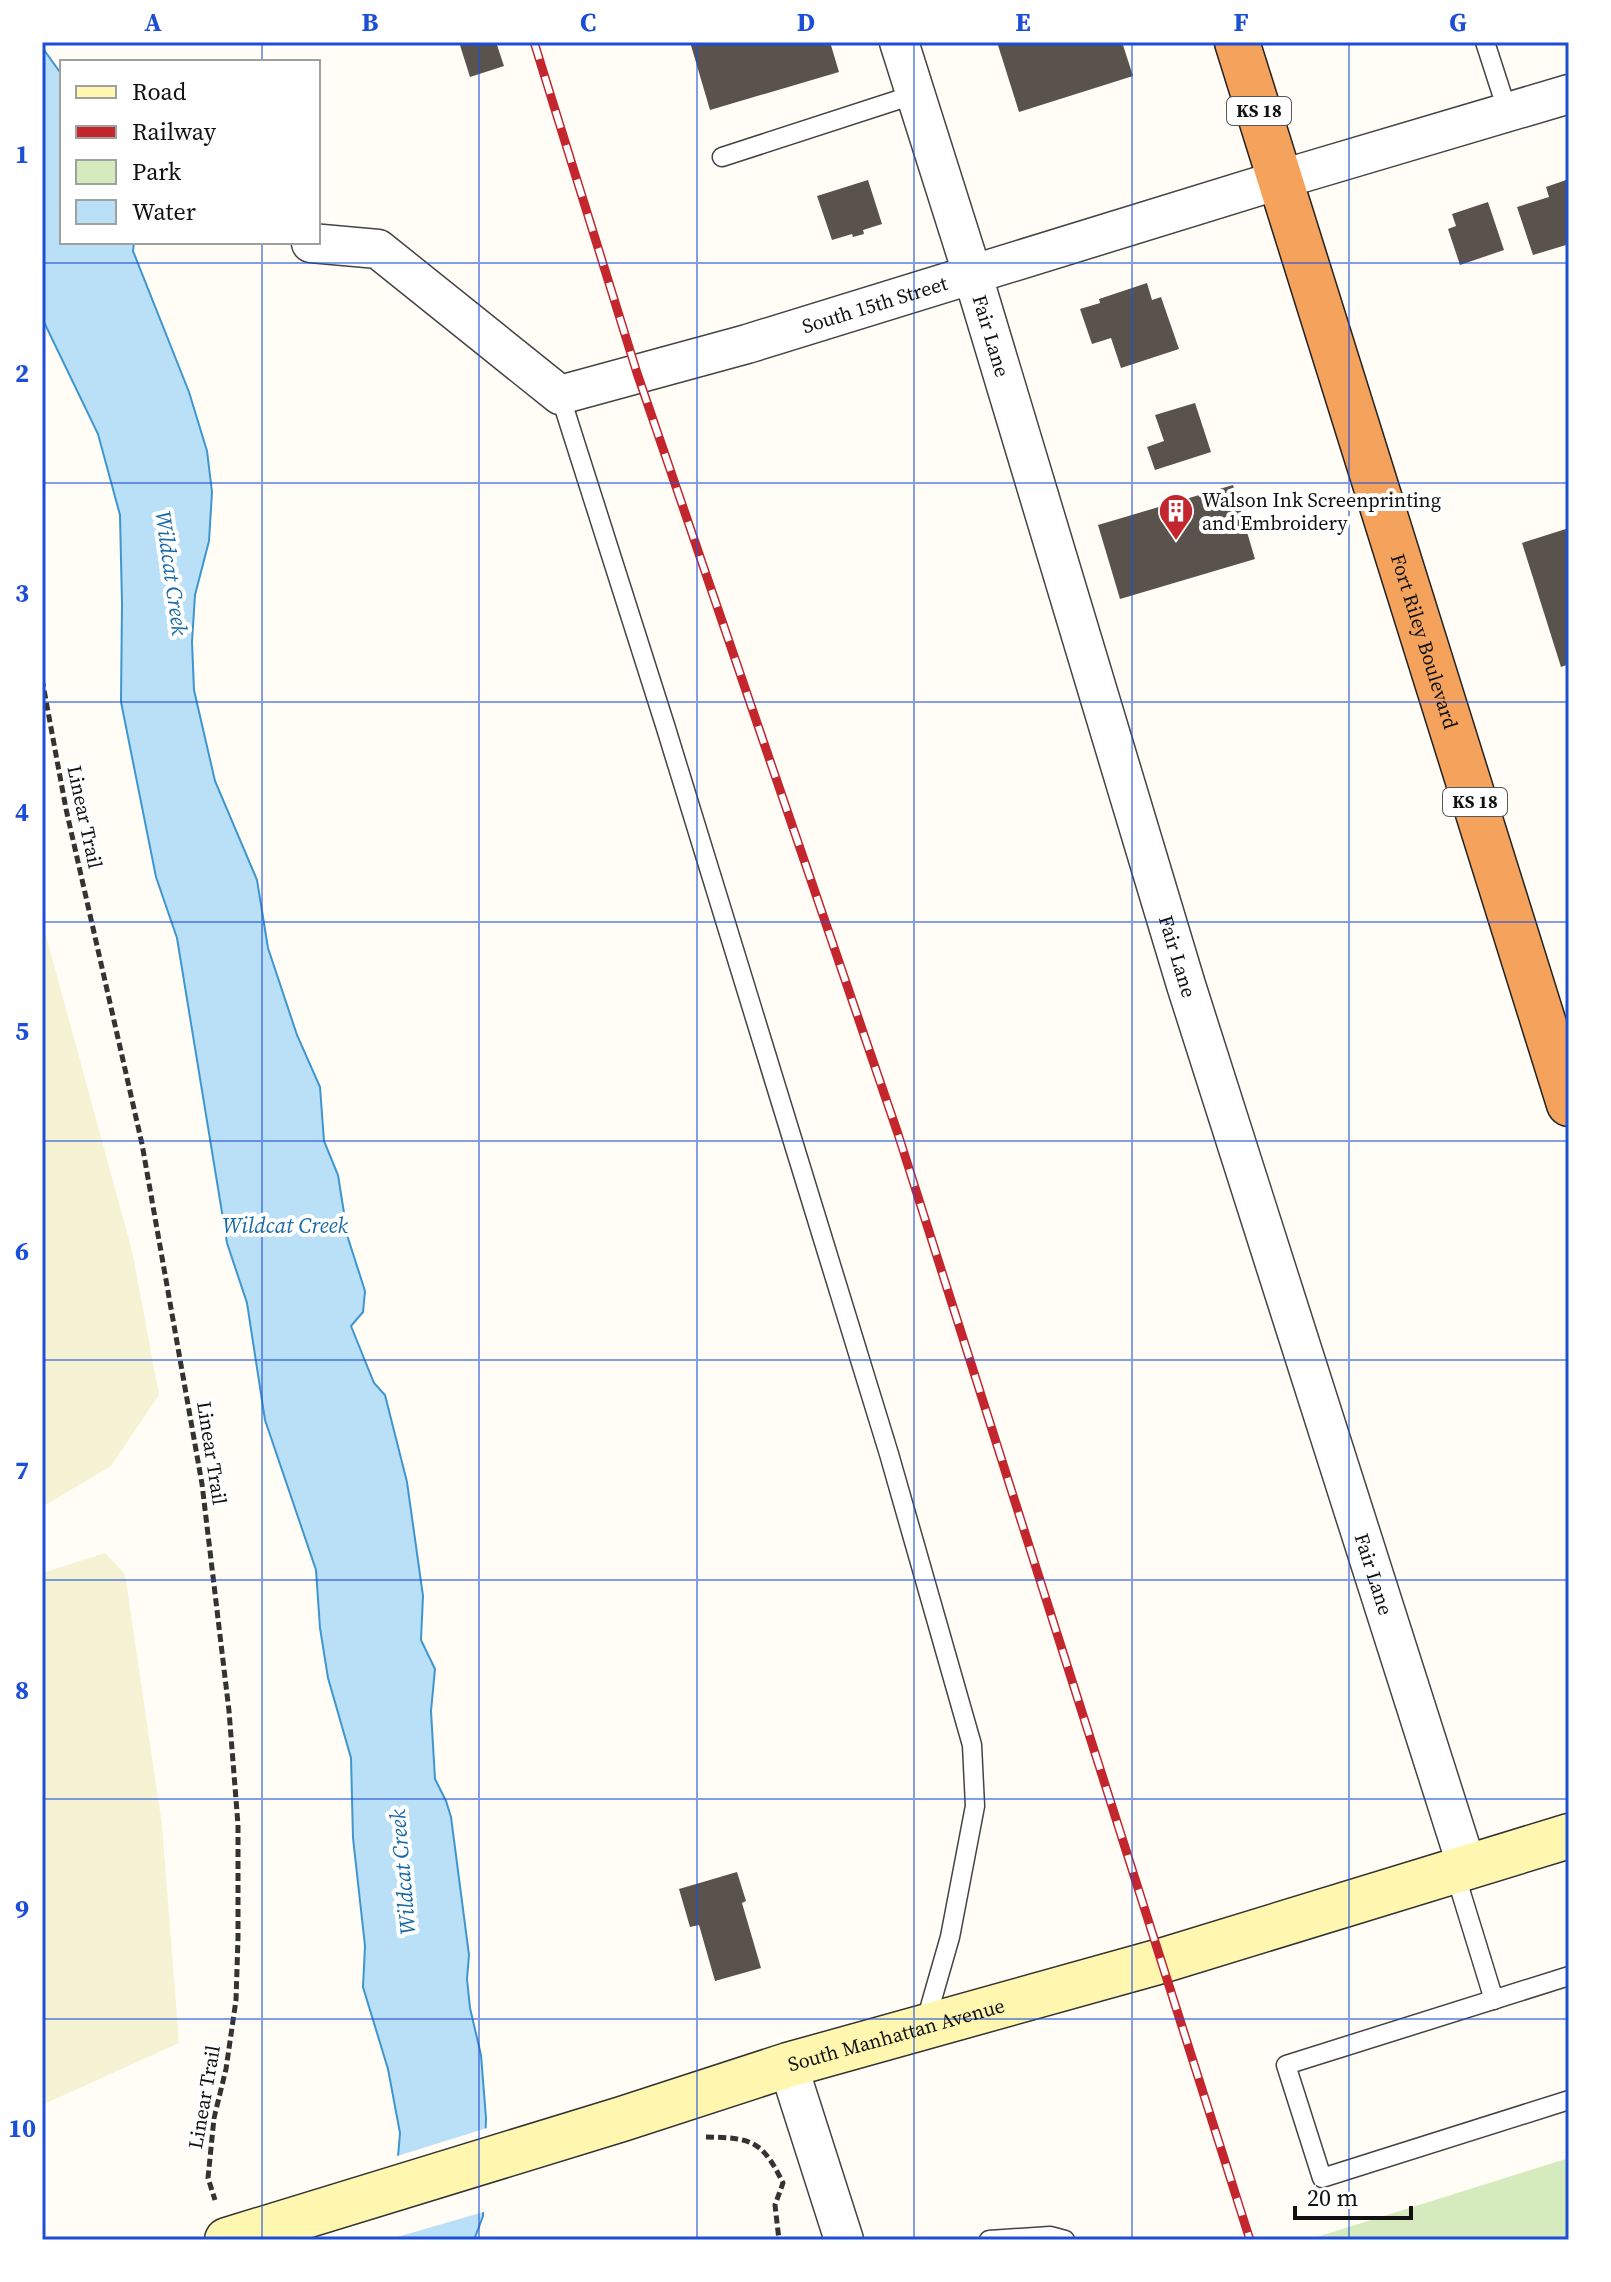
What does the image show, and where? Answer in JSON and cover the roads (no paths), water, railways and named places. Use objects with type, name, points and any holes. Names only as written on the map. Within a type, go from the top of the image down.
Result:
[{"type":"highway","name":"Fort Riley Boulevard","points":[[1237,42],[1569,1104]]},
{"type":"street","name":"Fair Lane","points":[[899,42],[973,276],[1186,985],[1460,1868]]},
{"type":"street","name":"South 15th Street","points":[[560,395],[747,344],[1569,94]]},
{"type":"street","points":[[320,244],[378,249],[560,395]]},
{"type":"street","name":"South Manhattan Avenue","points":[[221,2222],[622,2119],[788,2065],[1161,1961],[1569,1836]]},
{"type":"street","points":[[788,2065],[844,2240]]},
{"type":"lane","points":[[1485,42],[1508,113]]},
{"type":"lane","points":[[722,157],[916,94]]},
{"type":"lane","points":[[560,395],[885,1440],[972,1745],[973,1819],[950,1937],[924,2027]]},
{"type":"lane","points":[[1460,1868],[1494,2000]]},
{"type":"lane","points":[[1569,1976],[1286,2065],[1322,2178],[1569,2100]]},
{"type":"lane","points":[[989,2240],[1050,2236],[1065,2240]]},
{"type":"water","name":"Wildcat Creek","points":[[42,47],[60,72],[60,244],[134,244],[133,251],[189,392],[207,451],[212,492],[209,541],[195,595],[192,642],[194,690],[215,781],[257,880],[268,948],[297,1035],[320,1087],[324,1141],[338,1175],[348,1238],[365,1291],[363,1312],[351,1326],[374,1383],[385,1395],[407,1482],[423,1596],[421,1640],[435,1669],[431,1711],[435,1779],[451,1817],[469,1955],[467,1979],[470,2008],[481,2055],[486,2118],[483,2216],[474,2240],[391,2240],[400,2133],[388,2069],[363,1987],[365,1946],[353,1838],[351,1758],[328,1678],[320,1628],[316,1570],[265,1420],[247,1303],[227,1243],[177,938],[156,877],[121,702],[120,515],[98,434],[42,318]]},
{"type":"railway","points":[[534,42],[637,373],[898,1134],[1250,2240]]},
{"type":"place","name":"Walson Ink Screenprinting and Embroidery","points":[[1176,542]]}]
